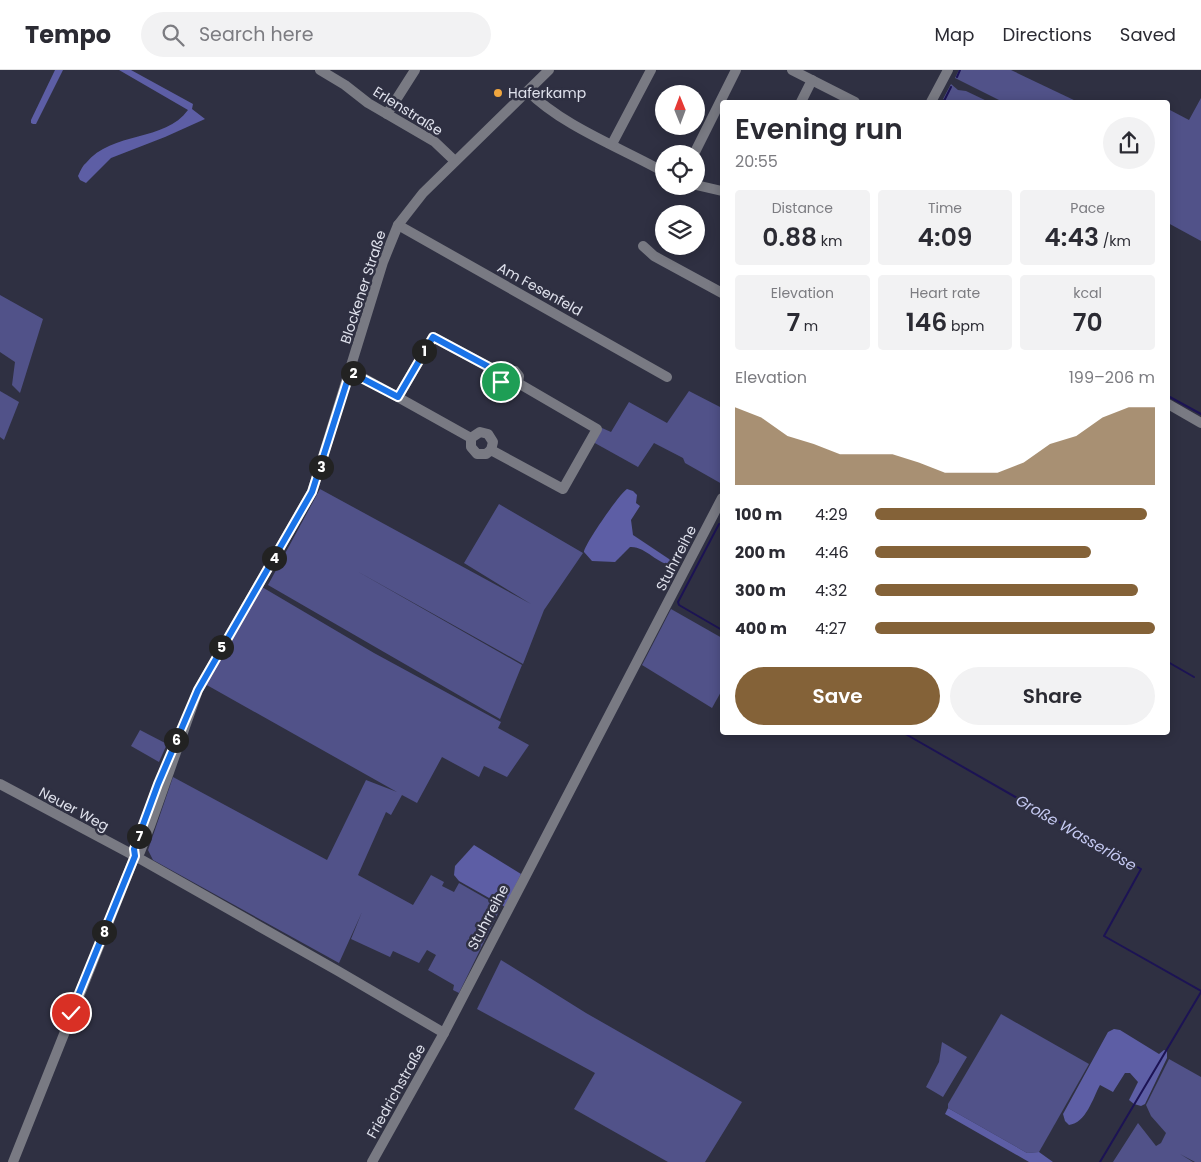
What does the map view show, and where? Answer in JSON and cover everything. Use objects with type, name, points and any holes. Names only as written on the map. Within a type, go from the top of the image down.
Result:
[{"type":"street","name":"Erlenstraße","points":[[320,70],[345,85],[368,103],[435,142],[455,161]]},
{"type":"street","points":[[387,114],[415,70]]},
{"type":"street","name":"Blockener Straße","points":[[13,1162],[135,856],[140,852],[187,716],[208,671],[312,492],[383,262],[398,225],[423,193],[549,70]]},
{"type":"street","points":[[612,144],[651,70]]},
{"type":"street","points":[[721,100],[736,70]]},
{"type":"street","points":[[792,70],[851,100]]},
{"type":"street","points":[[932,100],[948,70]]},
{"type":"street","points":[[802,100],[812,80]]},
{"type":"street","points":[[528,91],[538,101],[557,114],[655,167]]},
{"type":"street","points":[[698,145],[720,102]]},
{"type":"street","points":[[705,187],[720,191]]},
{"type":"street","name":"Am Fesenfeld","points":[[398,225],[667,377]]},
{"type":"street","points":[[643,246],[654,256],[720,292]]},
{"type":"street","points":[[398,397],[433,337],[502,374],[507,370],[514,371],[519,376],[518,383],[597,429],[563,489],[491,450]]},
{"type":"street","points":[[350,372],[471,438]]},
{"type":"street","points":[[1170,405],[1201,423]]},
{"type":"street","points":[[480,432],[488,434],[493,442],[491,450],[483,455],[477,454],[471,447],[471,438],[480,432]]},
{"type":"street","name":"Stuhrreihe","points":[[444,1033],[720,502]]},
{"type":"street","name":"Neuer Weg","points":[[0,784],[135,856]]},
{"type":"street","points":[[135,856],[338,970],[444,1033]]},
{"type":"street","name":"Friedrichstraße","points":[[372,1162],[444,1033]]},
{"type":"shaded area","points":[[55,70],[63,70],[36,124],[33,124],[31,120]]},
{"type":"shaded area","points":[[119,70],[131,70],[193,104],[192,109],[205,119],[111,158],[86,183],[80,180],[78,176],[83,166],[97,153],[110,146],[166,127],[178,120],[188,110]]},
{"type":"shaded area","points":[[959,70],[1011,70],[1074,100],[999,100],[955,78]]},
{"type":"shaded area","points":[[951,84],[958,90],[966,91],[985,100],[945,100],[943,99]]},
{"type":"shaded area","points":[[1201,98],[1201,241],[1170,224],[1170,110],[1189,120]]},
{"type":"shaded area","points":[[0,295],[43,319],[20,393],[12,385],[15,362],[0,352]]},
{"type":"shaded area","points":[[0,391],[19,402],[4,440],[0,437]]},
{"type":"shaded area","points":[[689,391],[720,407],[720,483],[685,463],[683,458],[654,443],[638,467],[593,442],[602,428],[611,432],[629,402],[667,423]]},
{"type":"shaded area","points":[[320,489],[531,604],[464,563],[499,504],[583,553],[544,610],[523,664],[355,570],[522,665],[500,719],[268,585]]},
{"type":"shaded area","points":[[627,489],[637,495],[636,503],[640,506],[631,520],[633,535],[672,561],[673,565],[662,562],[636,547],[630,547],[615,562],[592,561],[584,552],[603,519]]},
{"type":"shaded area","points":[[262,587],[374,653],[501,722],[498,728],[529,745],[507,777],[484,766],[479,777],[442,757],[417,803],[402,795],[391,815],[386,812],[358,875],[413,905],[431,875],[444,882],[442,886],[454,892],[459,883],[501,907],[459,993],[453,990],[454,985],[428,970],[436,955],[427,950],[419,963],[393,951],[390,957],[351,939],[362,912],[339,963],[153,860],[148,850],[173,777],[327,860],[366,780],[397,792],[205,684]]},
{"type":"shaded area","points":[[671,609],[720,637],[720,694],[712,708],[642,665]]},
{"type":"shaded area","points":[[140,730],[167,744],[159,762],[131,746]]},
{"type":"shaded area","points":[[474,845],[521,874],[505,907],[459,881],[454,875],[455,866]]},
{"type":"shaded area","points":[[501,960],[586,1013],[742,1102],[705,1162],[668,1162],[574,1109],[595,1073],[477,1009]]},
{"type":"shaded area","points":[[1001,1014],[1089,1064],[1039,1152],[1027,1153],[948,1108],[948,1104]]},
{"type":"shaded area","points":[[1114,1029],[1120,1030],[1159,1054],[1164,1050],[1167,1051],[1167,1058],[1145,1104],[1141,1106],[1129,1100],[1138,1082],[1130,1073],[1125,1073],[1113,1092],[1100,1085],[1084,1115],[1080,1120],[1069,1125],[1065,1121],[1063,1114],[1108,1032]]},
{"type":"shaded area","points":[[942,1042],[967,1057],[943,1097],[926,1087],[939,1062]]},
{"type":"shaded area","points":[[1169,1059],[1201,1077],[1201,1162],[1195,1162],[1180,1154],[1193,1162],[1113,1162],[1138,1123],[1156,1146],[1161,1143],[1166,1133],[1151,1116],[1146,1105]]},
{"type":"shaded area","points":[[948,1108],[1027,1153],[1039,1152],[1053,1162],[1029,1162],[945,1114]]},
{"type":"waterway","name":"Große Wasserlöse","points":[[957,77],[960,70]]},
{"type":"waterway","name":"Große Wasserlöse","points":[[944,100],[951,87]]},
{"type":"waterway","points":[[1170,397],[1201,414]]},
{"type":"waterway","name":"Große Wasserlöse","points":[[719,524],[678,602],[679,605],[720,629]]},
{"type":"waterway","points":[[1170,663],[1194,677]]},
{"type":"waterway","name":"Große Wasserlöse","points":[[907,735],[1141,869],[1104,936],[1201,991]]},
{"type":"waterway","name":"Große Wasserlöse","points":[[1100,1162],[1201,992]]},
{"type":"place","name":"Haferkamp","points":[[498,93]]},
{"type":"route","points":[[71,1013],[135,856],[134,849],[158,784],[198,690],[312,492],[350,372],[398,397],[433,337],[502,374],[501,382]]}]
